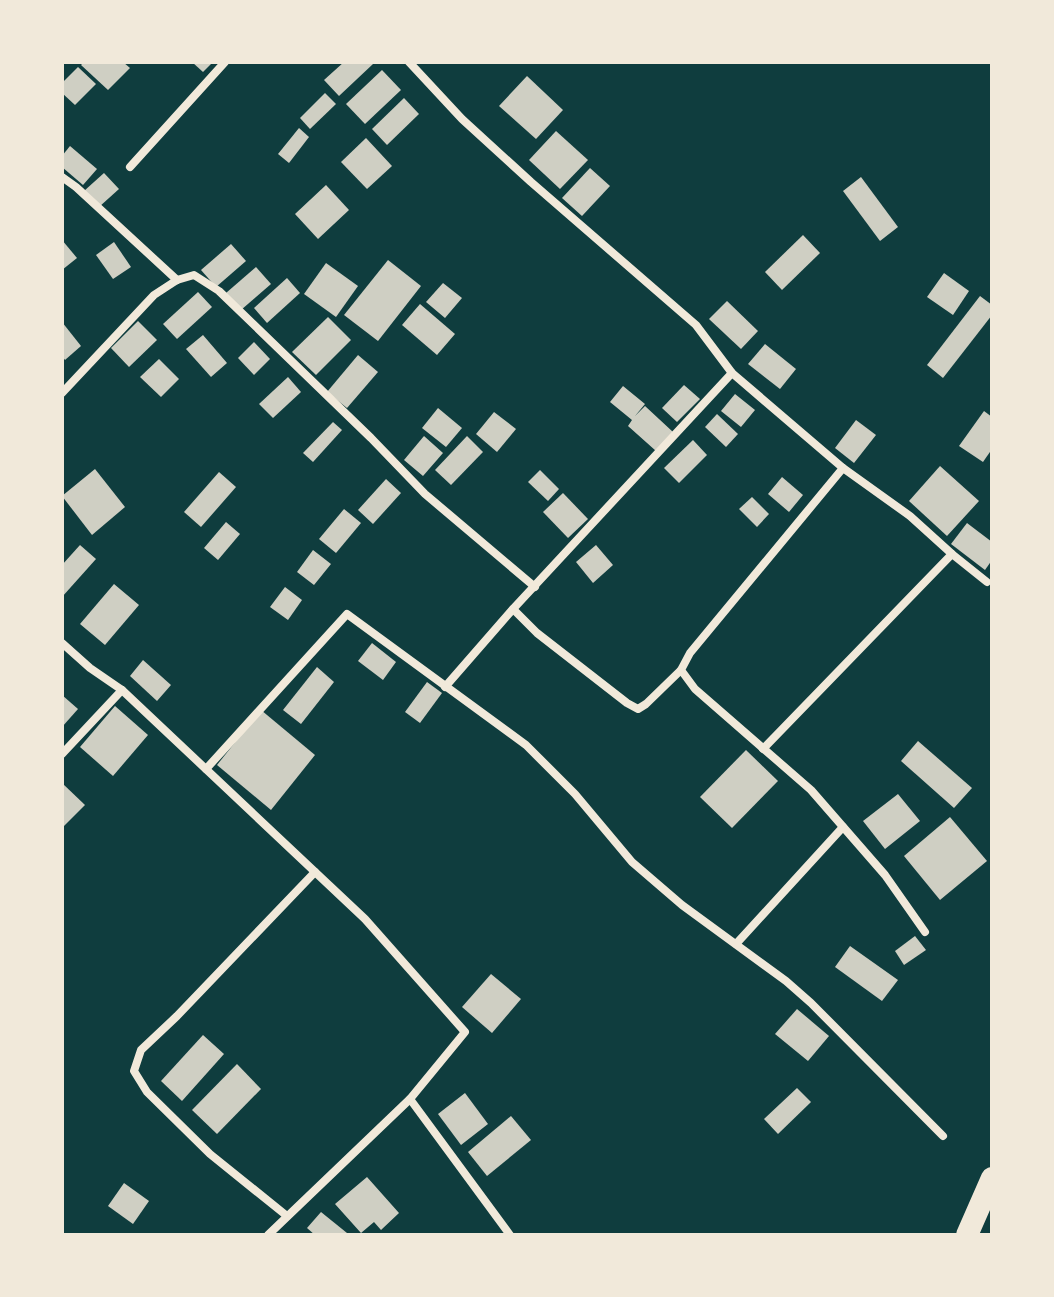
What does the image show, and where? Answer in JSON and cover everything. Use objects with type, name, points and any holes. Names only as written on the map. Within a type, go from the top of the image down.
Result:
[{"type":"highway","points":[[967,1235],[992,1178]]},
{"type":"street","points":[[130,167],[225,62]]},
{"type":"street","points":[[409,62],[462,119],[696,325],[732,373],[843,468],[910,516],[987,582]]},
{"type":"street","points":[[62,177],[177,280]]},
{"type":"street","points":[[62,393],[154,295],[177,280],[194,275],[219,291],[425,494],[535,587]]},
{"type":"street","points":[[445,687],[513,609],[732,373]]},
{"type":"street","points":[[513,609],[537,633],[638,709],[681,670],[690,653],[843,468]]},
{"type":"street","points":[[763,749],[952,554]]},
{"type":"street","points":[[206,769],[347,614],[526,745],[575,794],[632,862],[682,905],[811,1003],[943,1136]]},
{"type":"street","points":[[62,643],[90,668],[122,690],[365,919],[465,1032],[410,1099],[268,1235]]},
{"type":"street","points":[[681,670],[695,689],[811,790],[885,875],[925,932]]},
{"type":"street","points":[[62,754],[122,690]]},
{"type":"street","points":[[736,944],[843,827]]},
{"type":"street","points":[[287,1216],[210,1154],[147,1092],[134,1071],[141,1050],[315,872]]},
{"type":"street","points":[[410,1099],[510,1235]]},
{"type":"building","points":[[84,62],[123,62],[130,68],[108,90],[81,65]]},
{"type":"building","points":[[192,62],[213,62],[203,72]]},
{"type":"building","points":[[344,62],[373,64],[339,96],[324,80]]},
{"type":"building","points":[[78,67],[96,84],[75,105],[62,93],[62,83]]},
{"type":"building","points":[[382,70],[401,90],[365,124],[346,104]]},
{"type":"building","points":[[527,76],[563,110],[536,139],[499,106]]},
{"type":"building","points":[[325,93],[336,104],[310,129],[300,118]]},
{"type":"building","points":[[404,98],[419,114],[387,145],[372,129]]},
{"type":"building","points":[[299,128],[309,137],[289,163],[278,154]]},
{"type":"building","points":[[556,131],[588,160],[560,189],[529,160]]},
{"type":"building","points":[[366,138],[392,166],[367,189],[341,162]]},
{"type":"building","points":[[70,146],[97,169],[83,185],[62,167],[62,156]]},
{"type":"building","points":[[590,168],[610,186],[582,216],[562,198]]},
{"type":"building","points":[[104,173],[119,189],[99,207],[84,191]]},
{"type":"building","points":[[861,177],[898,227],[880,241],[843,191]]},
{"type":"building","points":[[326,185],[349,210],[318,239],[295,214]]},
{"type":"building","points":[[803,235],[820,253],[782,290],[765,272]]},
{"type":"building","points":[[62,240],[77,258],[62,270]]},
{"type":"building","points":[[114,242],[131,267],[113,279],[96,255]]},
{"type":"building","points":[[231,244],[246,261],[216,287],[201,270]]},
{"type":"building","points":[[388,260],[421,286],[378,341],[344,315]]},
{"type":"building","points":[[326,263],[358,286],[336,317],[304,294]]},
{"type":"building","points":[[256,267],[271,284],[241,310],[226,293]]},
{"type":"building","points":[[944,273],[969,291],[953,315],[927,297]]},
{"type":"building","points":[[287,278],[300,293],[267,323],[254,308]]},
{"type":"building","points":[[443,283],[462,298],[445,318],[426,302]]},
{"type":"building","points":[[198,292],[212,307],[177,339],[163,324]]},
{"type":"building","points":[[980,296],[992,305],[992,315],[943,378],[927,365]]},
{"type":"building","points":[[727,301],[758,331],[741,349],[709,319]]},
{"type":"building","points":[[420,304],[455,334],[437,355],[402,325]]},
{"type":"building","points":[[328,317],[351,340],[316,375],[292,352]]},
{"type":"building","points":[[138,321],[157,340],[129,367],[111,348]]},
{"type":"building","points":[[62,322],[81,346],[65,360],[62,356]]},
{"type":"building","points":[[203,335],[227,363],[211,377],[186,349]]},
{"type":"building","points":[[254,342],[270,359],[254,375],[238,358]]},
{"type":"building","points":[[765,344],[796,369],[780,389],[748,364]]},
{"type":"building","points":[[358,355],[378,372],[347,408],[327,392]]},
{"type":"building","points":[[159,359],[179,379],[161,397],[140,377]]},
{"type":"building","points":[[288,377],[301,392],[273,418],[259,404]]},
{"type":"building","points":[[684,385],[700,399],[677,422],[662,408]]},
{"type":"building","points":[[623,386],[645,404],[635,416],[645,406],[673,432],[656,451],[628,426],[632,420],[610,402]]},
{"type":"building","points":[[735,394],[755,410],[741,427],[721,411]]},
{"type":"building","points":[[438,408],[462,428],[446,447],[422,428]]},
{"type":"building","points":[[984,411],[992,417],[992,449],[983,462],[959,446]]},
{"type":"building","points":[[494,412],[516,429],[497,452],[476,434]]},
{"type":"building","points":[[717,414],[738,434],[726,447],[705,427]]},
{"type":"building","points":[[856,420],[876,435],[854,463],[835,448]]},
{"type":"building","points":[[333,422],[342,430],[313,462],[303,453]]},
{"type":"building","points":[[424,436],[443,453],[423,476],[404,460]]},
{"type":"building","points":[[467,436],[483,452],[451,485],[435,470]]},
{"type":"building","points":[[693,440],[707,455],[679,483],[664,468]]},
{"type":"building","points":[[940,466],[979,501],[947,536],[909,501]]},
{"type":"building","points":[[95,469],[125,507],[92,535],[62,496]]},
{"type":"building","points":[[540,470],[559,489],[548,501],[528,482]]},
{"type":"building","points":[[219,472],[236,487],[201,527],[184,512]]},
{"type":"building","points":[[782,477],[803,495],[789,512],[768,494]]},
{"type":"building","points":[[386,479],[401,493],[373,524],[358,510]]},
{"type":"building","points":[[563,493],[588,519],[568,538],[543,512]]},
{"type":"building","points":[[752,497],[769,514],[757,527],[739,509]]},
{"type":"building","points":[[344,509],[361,523],[336,553],[319,539]]},
{"type":"building","points":[[226,522],[240,534],[218,560],[204,548]]},
{"type":"building","points":[[967,523],[992,542],[992,560],[985,570],[951,544]]},
{"type":"building","points":[[80,545],[96,559],[62,597],[62,565]]},
{"type":"building","points":[[596,545],[613,565],[593,583],[576,562]]},
{"type":"building","points":[[313,550],[331,564],[314,585],[297,572]]},
{"type":"building","points":[[114,584],[139,605],[105,645],[80,624]]},
{"type":"building","points":[[285,587],[302,600],[288,620],[270,607]]},
{"type":"building","points":[[372,643],[396,662],[383,680],[358,661]]},
{"type":"building","points":[[143,660],[171,685],[157,701],[130,676]]},
{"type":"building","points":[[317,667],[334,682],[301,724],[283,710]]},
{"type":"building","points":[[427,682],[442,693],[420,723],[405,712]]},
{"type":"building","points":[[62,695],[78,709],[62,727]]},
{"type":"building","points":[[115,706],[148,735],[113,776],[80,747]]},
{"type":"building","points":[[261,710],[315,755],[271,810],[217,765]]},
{"type":"building","points":[[918,741],[972,788],[954,808],[901,761]]},
{"type":"building","points":[[746,750],[778,781],[732,828],[700,797]]},
{"type":"building","points":[[62,783],[85,805],[62,828]]},
{"type":"building","points":[[898,794],[920,821],[885,849],[863,821]]},
{"type":"building","points":[[950,817],[987,861],[940,900],[904,856]]},
{"type":"building","points":[[915,936],[926,950],[904,965],[895,951]]},
{"type":"building","points":[[850,946],[898,980],[882,1001],[835,967]]},
{"type":"building","points":[[491,974],[521,999],[492,1033],[462,1007]]},
{"type":"building","points":[[797,1009],[829,1036],[808,1061],[775,1034]]},
{"type":"building","points":[[203,1035],[224,1054],[182,1101],[161,1081]]},
{"type":"building","points":[[237,1064],[261,1089],[217,1134],[192,1110]]},
{"type":"building","points":[[797,1088],[811,1102],[778,1134],[764,1119]]},
{"type":"building","points":[[465,1093],[488,1124],[461,1145],[438,1114]]},
{"type":"building","points":[[511,1116],[531,1140],[487,1176],[468,1152]]},
{"type":"building","points":[[367,1177],[399,1213],[381,1230],[374,1222],[361,1233],[335,1204]]},
{"type":"building","points":[[124,1183],[149,1201],[133,1224],[108,1206]]},
{"type":"building","points":[[321,1212],[347,1233],[315,1235],[307,1228]]}]
